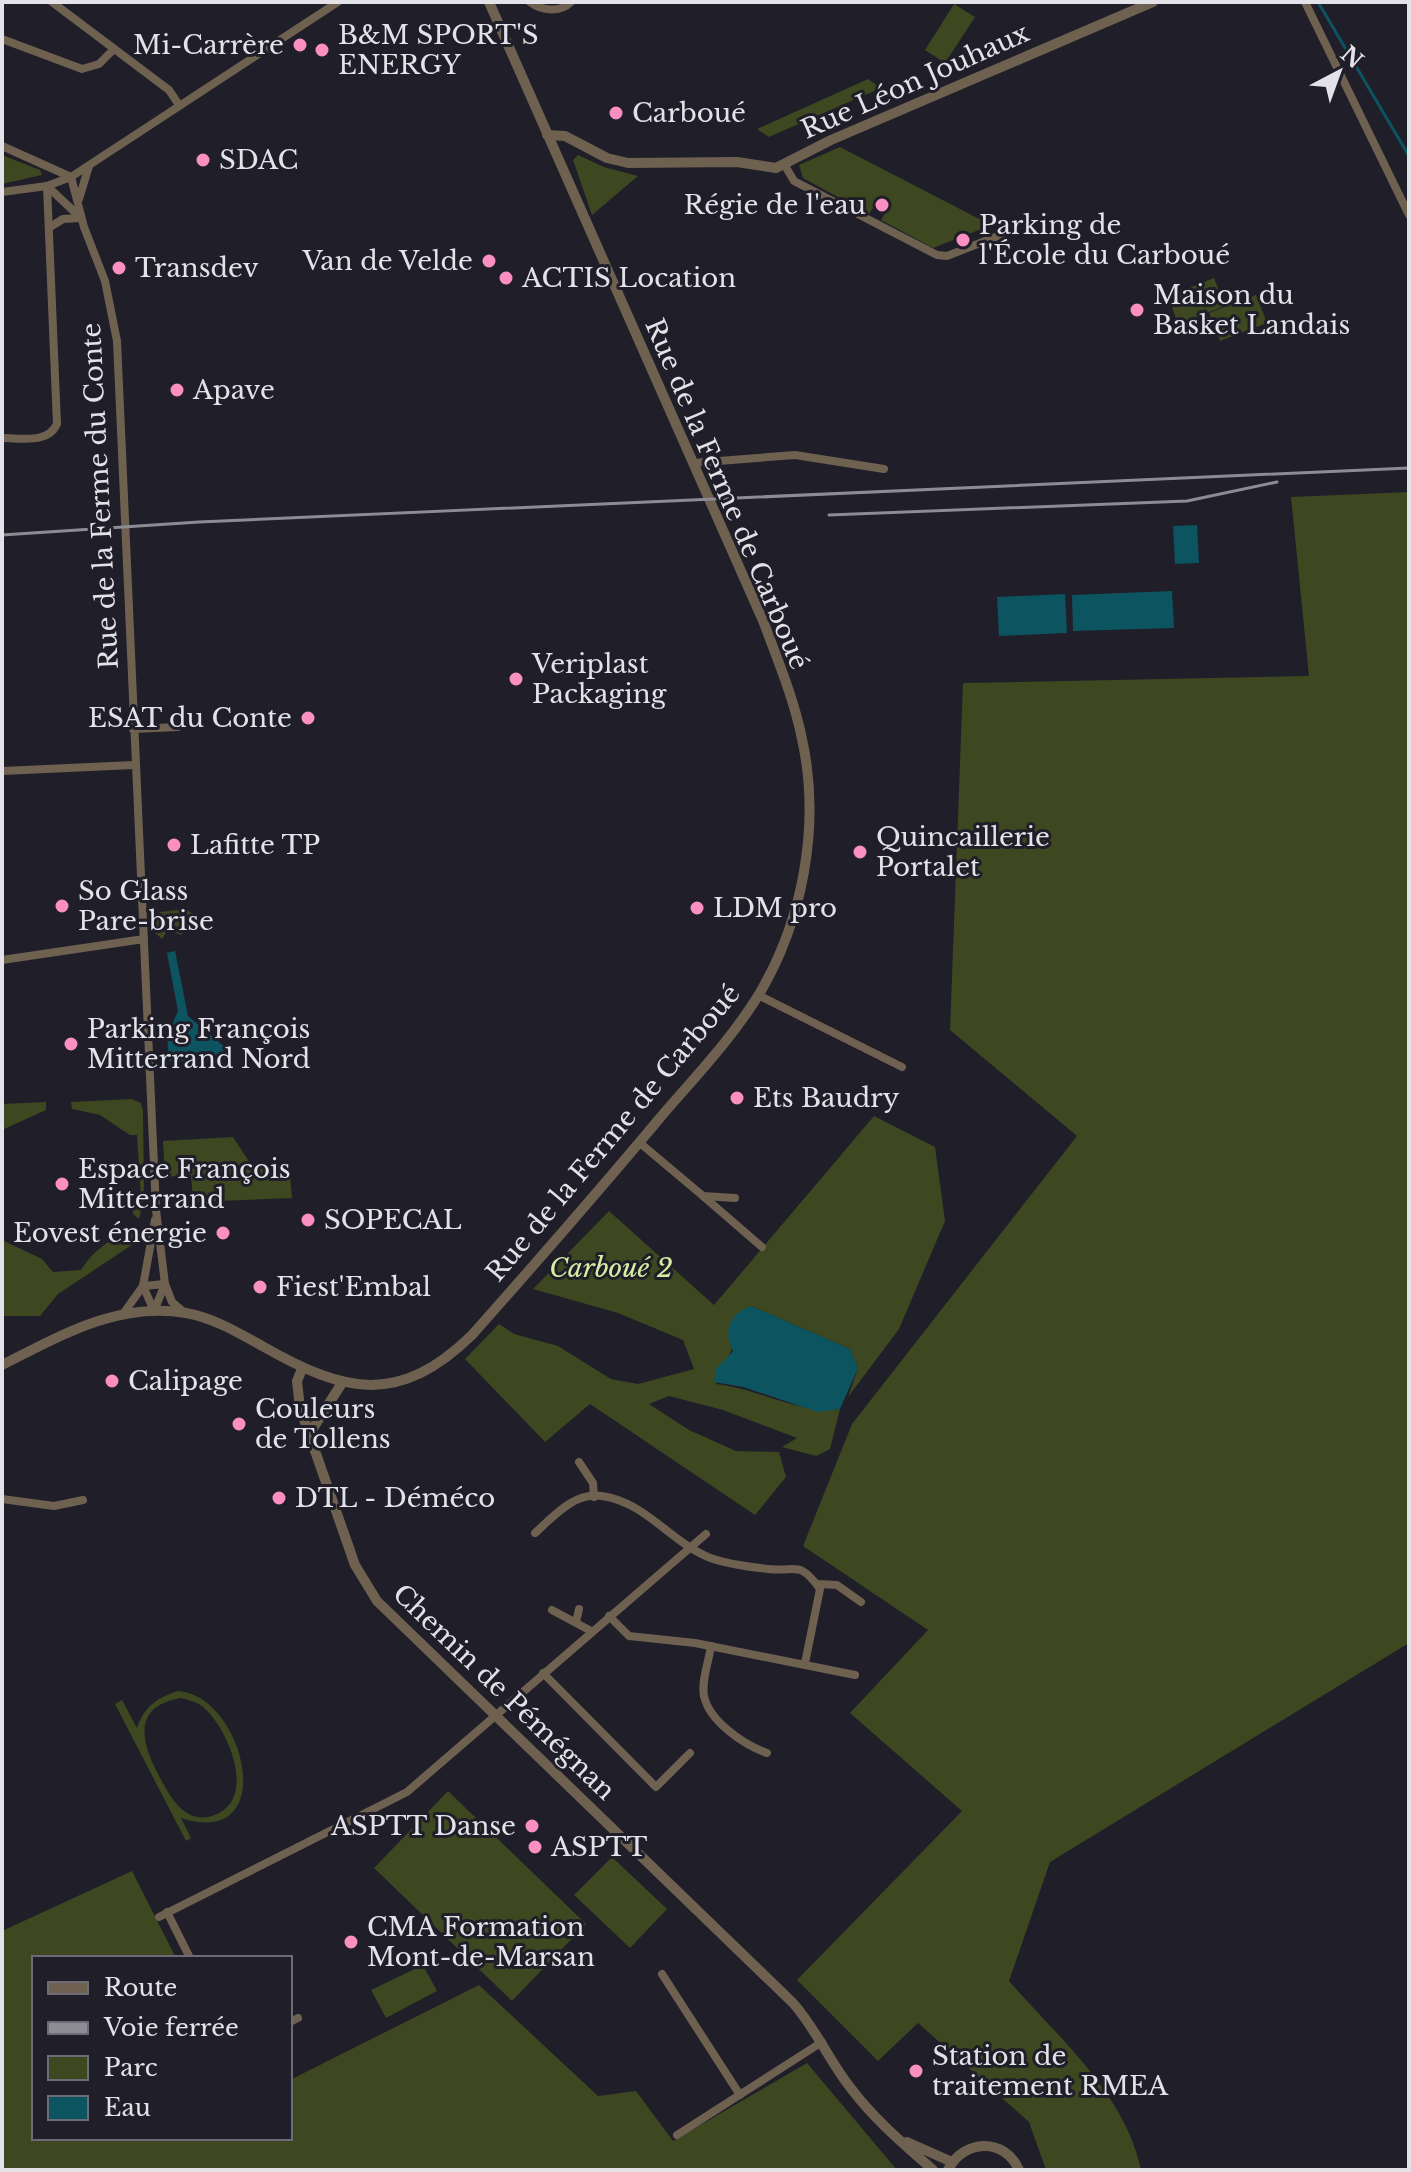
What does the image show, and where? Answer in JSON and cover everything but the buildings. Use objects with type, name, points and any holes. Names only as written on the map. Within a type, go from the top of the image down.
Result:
[{"type":"street","points":[[52,2],[169,90],[179,105]]},
{"type":"street","name":"Rue de la Ferme de Carboué","points":[[154,1311],[185,1313],[227,1326],[302,1369],[342,1383],[366,1386],[421,1374],[456,1350],[721,1047],[758,995],[788,934],[804,872],[808,846],[803,740],[777,658],[489,2]]},
{"type":"street","points":[[530,2],[547,10],[562,8],[571,2]]},
{"type":"street","name":"Rue Léon Jouhaux","points":[[769,168],[1153,2]]},
{"type":"street","points":[[1305,2],[1409,215]]},
{"type":"street","points":[[2,192],[47,186],[71,177],[333,3]]},
{"type":"street","points":[[2,39],[82,69],[99,64],[114,49]]},
{"type":"street","points":[[547,135],[565,136],[628,163],[737,162],[769,168],[937,255],[947,256],[1003,234]]},
{"type":"street","points":[[555,152],[580,145]]},
{"type":"street","points":[[2,146],[71,177]]},
{"type":"street","points":[[784,164],[794,181]]},
{"type":"street","name":"Rue de la Ferme du Conte","points":[[78,203],[89,165]]},
{"type":"street","name":"Rue de la Ferme du Conte","points":[[71,177],[81,218],[105,281],[117,341],[156,1215],[165,1284],[172,1302],[185,1313]]},
{"type":"street","points":[[2,438],[43,438],[57,424],[47,186]]},
{"type":"street","name":"Rue de la Ferme du Conte","points":[[47,186],[81,218]]},
{"type":"street","points":[[50,227],[63,219],[81,218]]},
{"type":"street","points":[[693,463],[795,455],[884,469]]},
{"type":"street","points":[[133,729],[178,727]]},
{"type":"street","points":[[2,771],[134,765]]},
{"type":"street","points":[[2,960],[144,939]]},
{"type":"street","points":[[758,995],[902,1067]]},
{"type":"street","points":[[640,1143],[762,1247]]},
{"type":"street","points":[[703,1196],[735,1198]]},
{"type":"street","name":"Rue de la Ferme du Conte","points":[[123,1314],[143,1286],[156,1215]]},
{"type":"street","points":[[2,1365],[84,1325],[123,1314],[154,1311],[143,1286],[165,1284]]},
{"type":"street","name":"Rue de la Ferme du Conte","points":[[154,1311],[165,1284]]},
{"type":"street","name":"Chemin de Pémégnan","points":[[302,1369],[297,1381],[297,1396],[355,1565],[377,1601],[793,2003],[854,2092],[933,2170]]},
{"type":"street","points":[[310,1433],[342,1383]]},
{"type":"street","points":[[579,1462],[593,1483],[594,1497]]},
{"type":"street","points":[[535,1533],[571,1501],[594,1497],[630,1504],[709,1558],[771,1570],[793,1567],[810,1576],[820,1589],[805,1663]]},
{"type":"street","points":[[2,1499],[54,1506],[83,1500]]},
{"type":"street","points":[[189,1956],[163,1914],[407,1792],[706,1534]]},
{"type":"street","points":[[817,1584],[837,1585],[861,1602]]},
{"type":"street","points":[[576,1622],[579,1609]]},
{"type":"street","points":[[552,1610],[591,1631]]},
{"type":"street","points":[[609,1616],[629,1636],[711,1646],[855,1675]]},
{"type":"street","points":[[711,1646],[703,1693],[708,1710],[750,1747],[767,1753]]},
{"type":"street","points":[[543,1673],[656,1787]]},
{"type":"street","points":[[648,1795],[690,1753]]},
{"type":"street","points":[[662,1974],[740,2095]]},
{"type":"street","points":[[677,2135],[822,2042]]},
{"type":"street","name":"Chemin de Pémégnan","points":[[898,2138],[950,2166]]},
{"type":"street","points":[[950,2166],[970,2148],[992,2146],[1005,2152],[1019,2170]]},
{"type":"green space","points":[[954,4],[975,17],[945,63],[925,50]]},
{"type":"green space","points":[[868,79],[881,88],[769,137],[757,129]]},
{"type":"green space","points":[[840,147],[989,226],[933,248],[881,220],[891,204],[880,197],[869,214],[803,178],[799,165]]},
{"type":"green space","points":[[2,155],[40,170],[42,175],[2,184]]},
{"type":"green space","points":[[578,155],[604,167],[638,176],[592,215],[573,160]]},
{"type":"green space","points":[[1214,278],[1225,306],[1178,324],[1168,296]]},
{"type":"green space","points":[[1256,295],[1267,323],[1220,341],[1209,313]]},
{"type":"green space","points":[[1409,492],[1409,1643],[1050,1862],[1009,1981],[1106,2092],[1133,2143],[1141,2170],[1046,2170],[1029,2122],[918,2023],[878,2061],[797,1980],[962,1811],[850,1713],[928,1630],[803,1546],[852,1424],[1077,1136],[950,1030],[963,683],[1309,676],[1291,497]]},
{"type":"green space","points":[[186,909],[196,916],[181,935],[168,930],[162,939],[153,931],[153,921],[160,912]]},
{"type":"green space","points":[[131,1099],[141,1103],[143,1111],[144,1199],[139,1219],[133,1214],[133,1200],[141,1199],[137,1135],[130,1135],[100,1115],[72,1109],[71,1102]]},
{"type":"green space","points":[[46,1102],[46,1110],[2,1130],[2,1104]]},
{"type":"green space","name":"Carboué 2","points":[[874,1116],[935,1147],[945,1221],[899,1329],[848,1397],[858,1368],[850,1349],[751,1306],[716,1384],[811,1409],[840,1409],[830,1449],[816,1456],[782,1447],[797,1438],[723,1410],[669,1396],[649,1404],[689,1430],[736,1451],[779,1452],[786,1477],[755,1515],[590,1404],[545,1442],[465,1359],[499,1324],[514,1334],[558,1346],[611,1379],[638,1384],[694,1369],[683,1340],[618,1313],[533,1289],[609,1211],[714,1305]]},
{"type":"green space","points":[[233,1137],[252,1166],[290,1174],[292,1198],[193,1202],[191,1175],[165,1177],[163,1141]]},
{"type":"green space","points":[[137,1233],[144,1237],[58,1294],[40,1316],[2,1316],[2,1240],[42,1259],[53,1272],[81,1270],[104,1245]]},
{"type":"green space","points":[[178,1691],[202,1699],[221,1718],[235,1742],[242,1769],[242,1794],[232,1813],[212,1822],[181,1818],[191,1838],[186,1841],[115,1704],[122,1700],[137,1728],[147,1709]],"holes":[[[181,1698],[201,1705],[212,1717],[221,1729],[234,1760],[237,1776],[230,1804],[219,1813],[207,1817],[188,1814],[173,1800],[147,1748],[145,1726],[148,1716],[155,1708]]]},
{"type":"green space","points":[[448,1791],[586,1924],[512,2001],[374,1868]]},
{"type":"green space","points":[[612,1857],[667,1909],[630,1948],[574,1895]]},
{"type":"green space","points":[[132,1871],[175,1956],[32,1956],[32,2140],[292,2140],[292,2079],[479,1985],[598,2096],[636,2091],[673,2141],[807,2063],[897,2170],[2,2170],[2,1931]]},
{"type":"green space","points":[[423,1965],[437,1991],[386,2018],[371,1990]]},
{"type":"water","points":[[1197,525],[1199,563],[1175,564],[1173,526]]},
{"type":"water","points":[[1172,591],[1174,628],[1073,631],[1072,595]]},
{"type":"water","points":[[1065,594],[1067,633],[999,636],[997,597]]},
{"type":"water","points":[[175,951],[188,1016],[233,1054],[225,1059],[169,1061],[167,1036],[178,1011],[167,953]]},
{"type":"water","points":[[751,1306],[850,1349],[858,1368],[840,1409],[818,1412],[743,1387],[714,1382],[716,1369],[733,1351],[728,1337],[730,1324],[738,1313]]},
{"type":"waterway","points":[[1318,2],[1409,156]]},
{"type":"railway","points":[[2,535],[199,522],[1409,468]]},
{"type":"railway","points":[[829,515],[1187,501],[1277,482]]},
{"type":"place","name":"Mi-Carrère","points":[[300,45]]},
{"type":"place","name":"B&M SPORT'S ENERGY","points":[[322,50]]},
{"type":"place","name":"Carboué","points":[[616,113]]},
{"type":"place","name":"SDAC","points":[[203,160]]},
{"type":"place","name":"Régie de l'eau","points":[[882,205]]},
{"type":"place","name":"Parking de l'École du Carboué","points":[[963,240]]},
{"type":"place","name":"Van de Velde","points":[[489,261]]},
{"type":"place","name":"Transdev","points":[[119,268]]},
{"type":"place","name":"ACTIS Location","points":[[506,278]]},
{"type":"place","name":"Maison du Basket Landais","points":[[1137,310]]},
{"type":"place","name":"Apave","points":[[177,390]]},
{"type":"place","name":"Veriplast Packaging","points":[[516,679]]},
{"type":"place","name":"ESAT du Conte","points":[[308,718]]},
{"type":"place","name":"Lafitte TP","points":[[174,845]]},
{"type":"place","name":"Quincaillerie Portalet","points":[[860,852]]},
{"type":"place","name":"So Glass Pare-brise","points":[[62,906]]},
{"type":"place","name":"LDM pro","points":[[697,908]]},
{"type":"place","name":"Parking François Mitterrand Nord","points":[[71,1044]]},
{"type":"place","name":"Ets Baudry","points":[[737,1098]]},
{"type":"place","name":"Espace François Mitterrand","points":[[62,1184]]},
{"type":"place","name":"SOPECAL","points":[[308,1220]]},
{"type":"place","name":"Eovest énergie","points":[[223,1233]]},
{"type":"place","name":"Fiest'Embal","points":[[260,1287]]},
{"type":"place","name":"Calipage","points":[[112,1381]]},
{"type":"place","name":"Couleurs de Tollens","points":[[239,1424]]},
{"type":"place","name":"DTL - Déméco","points":[[279,1498]]},
{"type":"place","name":"ASPTT Danse","points":[[532,1826]]},
{"type":"place","name":"ASPTT","points":[[535,1847]]},
{"type":"place","name":"CMA Formation Mont-de-Marsan","points":[[351,1942]]},
{"type":"place","name":"Station de traitement RMEA","points":[[916,2071]]}]
